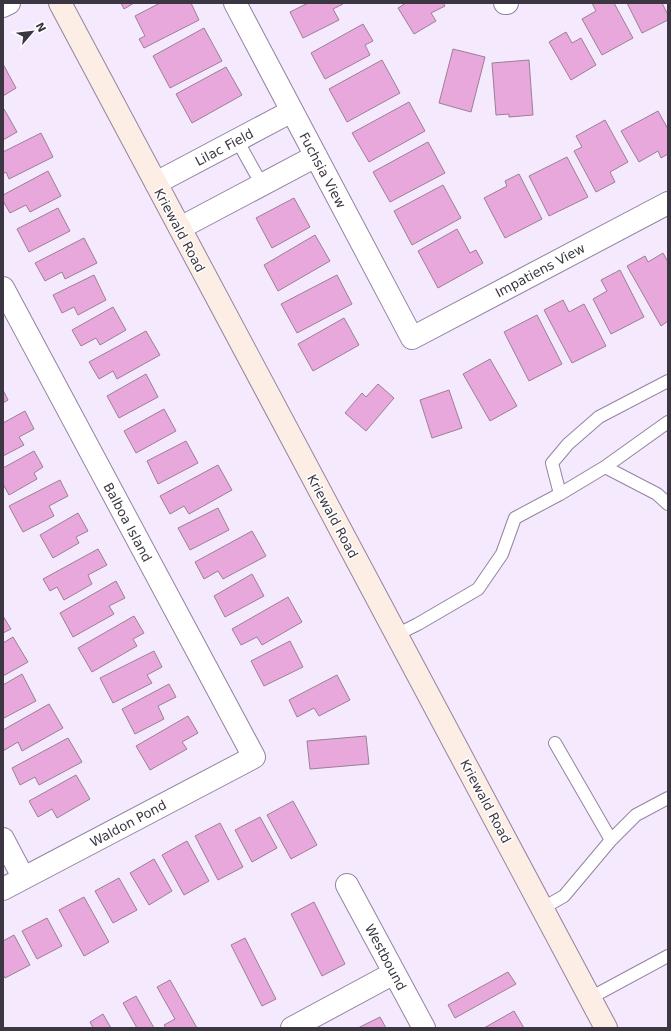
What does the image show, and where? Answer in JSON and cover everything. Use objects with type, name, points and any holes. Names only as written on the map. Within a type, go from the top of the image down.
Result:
[{"type":"street","points":[[3,6],[10,3]]},
{"type":"street","name":"Kriewald Road","points":[[60,3],[606,1028]]},
{"type":"street","name":"Fuchsia View","points":[[235,3],[412,338]]},
{"type":"street","name":"Lilac Field","points":[[156,183],[292,110]]},
{"type":"street","points":[[180,228],[316,156]]},
{"type":"street","name":"Impatiens View","points":[[412,338],[668,203]]},
{"type":"street","name":"Balboa Island","points":[[3,288],[254,757]]},
{"type":"street","name":"Waldon Pond","points":[[3,888],[254,757]]},
{"type":"street","points":[[3,839],[23,877]]},
{"type":"street","name":"Westbound","points":[[347,885],[424,1028]]},
{"type":"street","points":[[292,1028],[394,973]]},
{"type":"lane","points":[[237,140],[262,185]]},
{"type":"lane","points":[[560,494],[552,464],[568,444],[599,417],[668,381]]},
{"type":"lane","points":[[396,635],[478,589],[502,554],[515,518],[606,467],[668,422]]},
{"type":"lane","points":[[606,467],[657,494],[668,504]]},
{"type":"lane","points":[[657,494],[668,489]]},
{"type":"lane","points":[[555,743],[610,840]]},
{"type":"lane","points":[[543,908],[564,896],[610,840],[636,815],[668,798]]},
{"type":"lane","points":[[590,998],[668,957]]},
{"type":"building","points":[[121,3],[134,3],[124,9]]},
{"type":"building","points":[[160,3],[191,3],[199,20],[144,48],[139,39],[145,36],[135,16]]},
{"type":"building","points":[[308,3],[343,4],[333,9],[339,20],[303,38],[290,12]]},
{"type":"building","points":[[406,3],[443,3],[445,6],[431,13],[436,21],[414,34],[398,8]]},
{"type":"building","points":[[592,3],[614,3],[633,38],[602,55],[582,19],[596,11]]},
{"type":"building","points":[[627,3],[662,3],[668,15],[668,20],[642,33]]},
{"type":"building","points":[[363,24],[373,41],[365,45],[370,55],[325,79],[311,53]]},
{"type":"building","points":[[204,28],[222,61],[170,88],[153,56]]},
{"type":"building","points":[[566,32],[572,43],[581,38],[596,65],[571,80],[549,42]]},
{"type":"building","points":[[453,49],[485,57],[471,112],[439,103]]},
{"type":"building","points":[[382,60],[400,93],[347,122],[329,89]]},
{"type":"building","points":[[529,60],[533,115],[509,117],[509,114],[496,115],[492,63]]},
{"type":"building","points":[[3,64],[16,88],[3,96]]},
{"type":"building","points":[[226,67],[242,95],[192,123],[176,94]]},
{"type":"building","points":[[409,102],[425,131],[369,162],[352,133]]},
{"type":"building","points":[[3,109],[17,132],[3,140]]},
{"type":"building","points":[[658,111],[668,129],[668,154],[661,158],[658,151],[639,162],[621,131]]},
{"type":"building","points":[[605,120],[628,162],[610,172],[615,182],[596,192],[574,151],[582,147],[576,136]]},
{"type":"building","points":[[41,133],[53,157],[9,179],[6,172],[3,174],[3,152]]},
{"type":"building","points":[[428,142],[445,173],[390,202],[373,172]]},
{"type":"building","points":[[567,157],[588,197],[549,216],[529,176]]},
{"type":"building","points":[[48,171],[61,196],[30,212],[26,205],[10,213],[3,201],[3,195]]},
{"type":"building","points":[[519,174],[542,219],[505,238],[484,198],[507,186],[505,181]]},
{"type":"building","points":[[443,185],[461,218],[412,245],[394,211]]},
{"type":"building","points":[[294,198],[310,227],[272,248],[256,218]]},
{"type":"building","points":[[58,208],[70,231],[29,252],[17,229]]},
{"type":"building","points":[[457,229],[470,253],[476,250],[483,263],[438,288],[418,251]]},
{"type":"building","points":[[315,235],[330,261],[278,291],[264,265]]},
{"type":"building","points":[[84,238],[97,263],[65,279],[62,272],[45,281],[35,263]]},
{"type":"building","points":[[663,253],[668,262],[668,321],[661,326],[627,266],[645,256],[648,262]]},
{"type":"building","points":[[620,270],[644,317],[611,334],[593,299],[607,291],[601,280]]},
{"type":"building","points":[[94,275],[106,300],[78,315],[74,307],[62,313],[53,295]]},
{"type":"building","points":[[337,275],[352,304],[297,333],[281,304]]},
{"type":"building","points":[[563,300],[569,312],[584,304],[606,346],[572,363],[544,310]]},
{"type":"building","points":[[113,307],[126,330],[100,345],[96,338],[81,346],[72,330]]},
{"type":"building","points":[[537,315],[562,364],[529,381],[504,332]]},
{"type":"building","points":[[344,318],[359,345],[313,371],[298,344]]},
{"type":"building","points":[[146,331],[160,355],[117,379],[113,371],[99,379],[89,362]]},
{"type":"building","points":[[490,359],[517,406],[490,421],[463,374]]},
{"type":"building","points":[[146,374],[158,397],[119,418],[107,396]]},
{"type":"building","points":[[378,384],[394,398],[366,431],[345,413],[362,393],[366,397]]},
{"type":"building","points":[[3,390],[8,400],[3,403]]},
{"type":"building","points":[[449,390],[462,428],[432,438],[420,400]]},
{"type":"building","points":[[164,409],[176,431],[136,453],[124,431]]},
{"type":"building","points":[[25,411],[34,429],[19,437],[24,445],[3,456],[3,423]]},
{"type":"building","points":[[186,441],[198,463],[158,484],[147,461]]},
{"type":"building","points":[[34,451],[43,467],[34,473],[37,479],[9,495],[3,484],[3,468]]},
{"type":"building","points":[[218,465],[232,490],[189,514],[184,506],[170,514],[160,496]]},
{"type":"building","points":[[60,480],[68,496],[49,506],[54,516],[23,532],[9,506]]},
{"type":"building","points":[[218,508],[229,530],[190,550],[178,528]]},
{"type":"building","points":[[78,513],[88,531],[76,537],[79,543],[53,558],[40,535]]},
{"type":"building","points":[[252,531],[266,556],[223,579],[218,571],[204,579],[195,562]]},
{"type":"building","points":[[98,549],[107,565],[88,575],[92,584],[64,600],[57,587],[50,591],[43,579]]},
{"type":"building","points":[[252,574],[264,596],[225,617],[214,596]]},
{"type":"building","points":[[116,581],[125,598],[109,606],[114,614],[73,637],[60,613]]},
{"type":"building","points":[[288,597],[302,622],[262,645],[257,637],[241,645],[232,629]]},
{"type":"building","points":[[3,616],[11,629],[3,633]]},
{"type":"building","points":[[134,616],[144,633],[133,639],[137,646],[92,672],[78,648]]},
{"type":"building","points":[[13,637],[28,662],[3,676],[3,643]]},
{"type":"building","points":[[290,641],[303,667],[264,686],[251,661]]},
{"type":"building","points":[[154,651],[162,667],[147,675],[152,683],[113,703],[100,678]]},
{"type":"building","points":[[22,674],[36,701],[4,718],[3,685]]},
{"type":"building","points":[[337,675],[350,700],[319,716],[314,708],[297,717],[289,700]]},
{"type":"building","points":[[169,684],[176,697],[158,706],[164,719],[135,734],[122,709]]},
{"type":"building","points":[[49,704],[63,728],[22,751],[18,742],[3,751],[3,730]]},
{"type":"building","points":[[188,716],[198,733],[182,742],[187,749],[150,770],[136,746]]},
{"type":"building","points":[[366,736],[369,764],[310,769],[307,741]]},
{"type":"building","points":[[68,738],[82,762],[39,785],[35,777],[20,785],[12,768]]},
{"type":"building","points":[[76,775],[90,799],[57,818],[52,809],[38,817],[29,801]]},
{"type":"building","points":[[293,801],[317,845],[291,859],[267,815]]},
{"type":"building","points":[[260,817],[277,848],[252,862],[235,830]]},
{"type":"building","points":[[220,823],[243,867],[218,880],[195,836]]},
{"type":"building","points":[[187,841],[209,881],[184,895],[162,855]]},
{"type":"building","points":[[154,859],[172,891],[149,905],[130,873]]},
{"type":"building","points":[[119,878],[137,910],[113,923],[95,891]]},
{"type":"building","points":[[84,897],[109,942],[84,956],[59,910]]},
{"type":"building","points":[[314,902],[345,964],[322,976],[291,914]]},
{"type":"building","points":[[47,918],[62,946],[37,959],[22,931]]},
{"type":"building","points":[[14,935],[30,965],[5,978],[3,974],[3,941]]},
{"type":"building","points":[[245,938],[276,999],[262,1006],[231,945]]},
{"type":"building","points":[[508,972],[516,984],[455,1018],[448,1005]]},
{"type":"building","points":[[170,980],[197,1028],[166,1028],[164,1025],[175,1019],[157,987]]},
{"type":"building","points":[[136,996],[154,1028],[137,1028],[123,1003]]},
{"type":"building","points":[[514,1011],[524,1028],[484,1028]]},
{"type":"building","points":[[103,1014],[111,1028],[93,1028],[90,1022]]},
{"type":"building","points":[[380,1017],[386,1028],[358,1028]]}]
